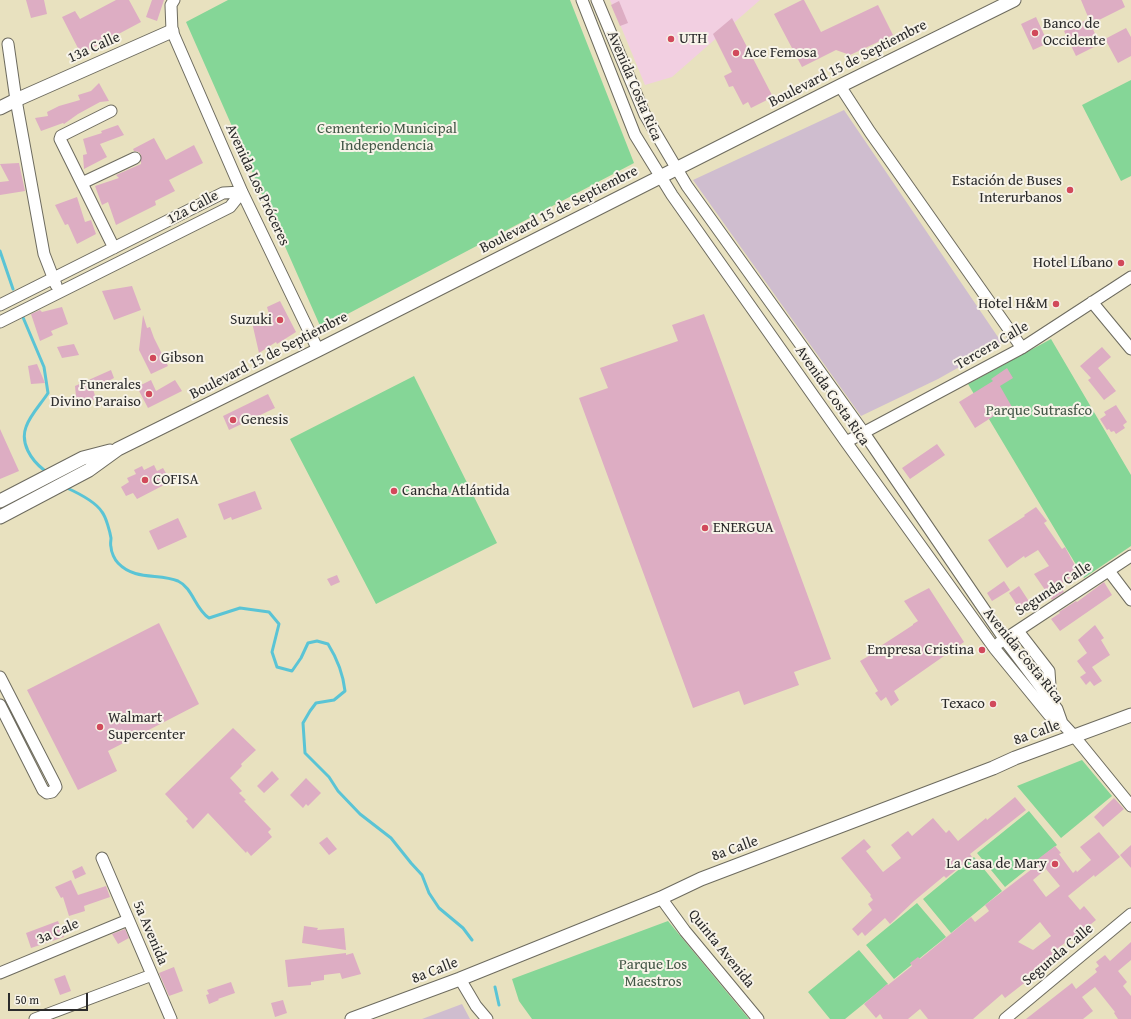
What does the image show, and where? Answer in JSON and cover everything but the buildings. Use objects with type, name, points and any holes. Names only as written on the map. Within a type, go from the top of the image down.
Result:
[{"type":"street","points":[[172,31],[171,6],[174,0]]},
{"type":"street","name":"Avenida Costa Rica","points":[[582,0],[635,135],[660,177],[846,442],[993,647],[1049,715],[1062,723]]},
{"type":"street","name":"Avenida Costa Rica","points":[[597,0],[645,116],[676,169],[864,433],[1004,640],[1057,709],[1062,723]]},
{"type":"street","name":"Boulevard 15 de Septiembre","points":[[0,501],[118,449],[1014,0]]},
{"type":"street","name":"13a Calle","points":[[0,108],[172,31]]},
{"type":"street","name":"Avenida Los Próceres","points":[[172,31],[242,192],[318,350]]},
{"type":"street","points":[[8,44],[16,100],[44,254],[59,292]]},
{"type":"street","points":[[840,86],[870,132],[1022,348]]},
{"type":"street","points":[[111,111],[62,136],[60,139],[114,248]]},
{"type":"street","points":[[82,183],[135,158]]},
{"type":"street","name":"12a Calle","points":[[0,305],[223,193],[242,192]]},
{"type":"street","name":"12a Calle","points":[[0,322],[230,207],[242,192]]},
{"type":"street","name":"Tercera Calle","points":[[846,442],[1022,348],[1131,277]]},
{"type":"street","points":[[1092,302],[1131,349]]},
{"type":"street","name":"Boulevard 15 de Septiembre","points":[[0,517],[86,464]]},
{"type":"street","name":"Segunda Calle","points":[[993,647],[1131,556]]},
{"type":"street","points":[[1109,571],[1131,600]]},
{"type":"street","points":[[1018,631],[1049,671],[1052,702]]},
{"type":"street","points":[[0,678],[55,784],[56,787],[52,792],[47,793],[43,790],[0,705]]},
{"type":"street","name":"8a Calle","points":[[352,1019],[460,979],[662,898],[701,879],[1131,715]]},
{"type":"street","points":[[1062,723],[1131,806]]},
{"type":"street","name":"5a Avenida","points":[[102,858],[171,1019]]},
{"type":"street","name":"Quinta Avenida","points":[[662,898],[685,931],[758,1019]]},
{"type":"street","name":"Segunda Calle","points":[[1005,1019],[1131,914]]},
{"type":"street","name":"3a Cale","points":[[0,973],[128,920]]},
{"type":"street","points":[[35,1019],[152,975]]},
{"type":"street","points":[[460,979],[476,1006],[486,1019]]},
{"type":"shaded area","name":"UTH","points":[[610,0],[760,0],[672,77],[645,85]]},
{"type":"shaded area","points":[[844,110],[1002,343],[938,379],[861,416],[693,180]]},
{"type":"shaded area","points":[[462,1004],[470,1019],[422,1019]]},
{"type":"green space","name":"Cementerio Municipal Independencia","points":[[228,0],[570,0],[634,163],[321,328],[186,22]]},
{"type":"green space","points":[[1131,80],[1131,176],[1121,181],[1082,105]]},
{"type":"green space","name":"Parque Sutrasfco","points":[[1051,339],[1131,475],[1131,546],[1084,578],[968,384]]},
{"type":"green space","name":"Cancha Atlántida","points":[[414,376],[497,543],[376,604],[290,439]]},
{"type":"green space","points":[[1082,760],[1112,796],[1061,838],[1017,786]]},
{"type":"green space","points":[[1029,811],[1057,845],[1005,887],[977,853]]},
{"type":"green space","points":[[974,857],[1002,891],[951,933],[923,899]]},
{"type":"green space","points":[[917,903],[946,937],[894,979],[866,945]]},
{"type":"green space","name":"Parque Los Maestros","points":[[668,921],[749,1019],[532,1019],[519,1001],[512,979]]},
{"type":"green space","points":[[859,950],[888,984],[845,1019],[830,1019],[808,992]]},
{"type":"waterway","points":[[0,251],[13,289]]},
{"type":"waterway","points":[[22,315],[44,367],[48,393],[28,423],[24,439],[31,456],[44,470]]},
{"type":"waterway","points":[[67,488],[91,501],[102,512],[110,532],[112,553],[114,558],[125,569],[147,576],[163,577],[178,581],[187,588],[200,609],[209,618],[240,608],[269,612],[279,624],[272,652],[277,667],[292,671],[301,658],[308,643],[317,641],[328,644],[340,667],[345,691],[334,700],[316,703],[310,711],[303,723],[305,753],[329,777],[338,791],[360,814],[391,838],[422,875],[429,893],[439,908],[463,928],[472,940]]},
{"type":"waterway","points":[[495,987],[499,1005]]},
{"type":"place","name":"Banco de Occidente","points":[[1035,33]]},
{"type":"place","name":"UTH","points":[[671,39]]},
{"type":"place","name":"Ace Femosa","points":[[736,53]]},
{"type":"place","name":"Estación de Buses Interurbanos","points":[[1070,190]]},
{"type":"place","name":"Hotel Líbano","points":[[1121,263]]},
{"type":"place","name":"Hotel H&M","points":[[1056,304]]},
{"type":"place","name":"Suzuki","points":[[280,320]]},
{"type":"place","name":"Gibson","points":[[153,358]]},
{"type":"place","name":"Funerales Divino Paraiso","points":[[149,394]]},
{"type":"place","name":"Genesis","points":[[233,420]]},
{"type":"place","name":"COFISA","points":[[145,480]]},
{"type":"place","name":"Cancha Atlántida","points":[[394,491]]},
{"type":"place","name":"ENERGUA","points":[[705,528]]},
{"type":"place","name":"Empresa Cristina","points":[[982,650]]},
{"type":"place","name":"Texaco","points":[[993,704]]},
{"type":"place","name":"Walmart Supercenter","points":[[100,727]]},
{"type":"place","name":"La Casa de Mary","points":[[1055,864]]}]
